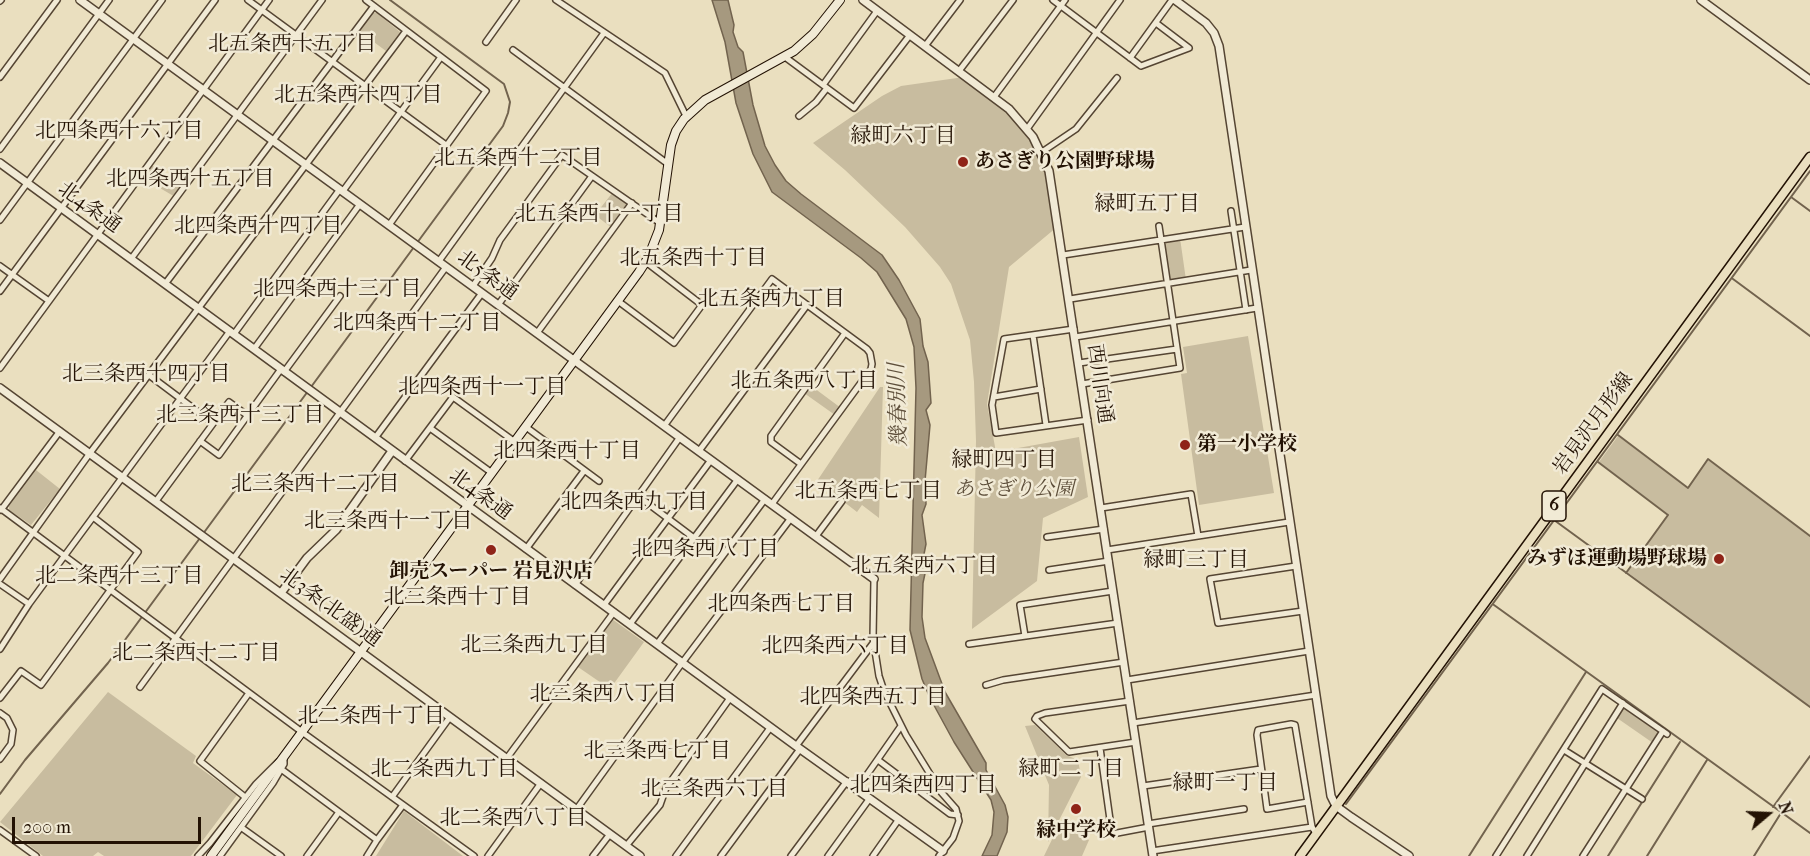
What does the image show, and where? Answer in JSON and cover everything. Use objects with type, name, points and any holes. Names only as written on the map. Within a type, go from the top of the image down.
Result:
[{"type":"main road","points":[[211,856],[646,262],[655,244],[660,224],[674,137],[687,116],[705,100],[785,57],[808,39],[840,0]]},
{"type":"main road","name":"岩見沢月形線","points":[[1300,856],[1314,830],[1336,806],[1810,157]]},
{"type":"street","points":[[0,77],[57,0]]},
{"type":"street","name":"北5条通","points":[[80,0],[874,579]]},
{"type":"street","points":[[0,149],[109,0]]},
{"type":"street","points":[[0,220],[162,0]]},
{"type":"street","points":[[0,291],[215,0]]},
{"type":"street","points":[[248,0],[447,145]]},
{"type":"street","points":[[0,368],[268,0]]},
{"type":"street","points":[[131,259],[322,0]]},
{"type":"street","points":[[366,0],[486,91],[389,225]]},
{"type":"street","points":[[486,42],[516,0]]},
{"type":"street","points":[[556,0],[665,73],[687,116]]},
{"type":"street","name":"西川向通","points":[[863,0],[1009,109],[1027,129],[1042,152],[1052,180],[1152,853]]},
{"type":"street","points":[[925,46],[960,0]]},
{"type":"street","points":[[959,72],[1013,0]]},
{"type":"street","points":[[1053,0],[1141,66],[1189,48],[1156,23]]},
{"type":"street","points":[[994,97],[1065,0]]},
{"type":"street","points":[[1027,129],[1120,0]]},
{"type":"street","points":[[1130,58],[1174,0],[1206,23],[1214,33],[1219,46],[1331,796],[1336,806],[1406,855]]},
{"type":"street","points":[[1701,0],[1810,80]]},
{"type":"street","points":[[165,284],[374,6]]},
{"type":"street","points":[[799,116],[816,102],[878,11]]},
{"type":"street","points":[[0,579],[90,453],[406,31]]},
{"type":"street","points":[[438,261],[604,33]]},
{"type":"street","points":[[785,57],[854,108],[910,35]]},
{"type":"street","points":[[513,50],[668,164]]},
{"type":"street","points":[[0,649],[29,604],[180,399],[441,57]]},
{"type":"street","points":[[1042,152],[1076,129],[1118,78]]},
{"type":"street","points":[[473,286],[492,258],[500,240],[562,155],[660,224]]},
{"type":"street","name":"北4条通","points":[[0,163],[770,728],[899,819],[941,854]]},
{"type":"street","points":[[498,305],[592,176]]},
{"type":"street","points":[[254,349],[360,204]]},
{"type":"street","points":[[537,333],[632,204]]},
{"type":"street","points":[[1231,211],[1246,310]]},
{"type":"street","points":[[1082,384],[1180,368],[1159,226]]},
{"type":"street","points":[[1063,255],[1245,227]]},
{"type":"street","points":[[618,301],[674,343],[702,305],[646,262]]},
{"type":"street","points":[[0,266],[49,301]]},
{"type":"street","points":[[140,687],[446,267]]},
{"type":"street","points":[[1070,299],[1251,270]]},
{"type":"street","points":[[664,426],[772,279],[870,353],[872,364],[871,369],[772,504]]},
{"type":"street","points":[[375,438],[482,292]]},
{"type":"street","points":[[200,441],[219,455],[340,296]]},
{"type":"street","points":[[699,451],[807,305]]},
{"type":"street","points":[[1088,420],[996,433],[992,405],[1004,339],[1173,321],[1257,308]]},
{"type":"street","points":[[801,464],[771,442],[771,436],[845,333]]},
{"type":"street","points":[[1033,335],[1046,425]]},
{"type":"street","points":[[1079,363],[1177,349]]},
{"type":"street","points":[[149,375],[213,423]]},
{"type":"street","name":"北3条(北盛)通","points":[[0,388],[640,856]]},
{"type":"street","points":[[994,397],[1041,389]]},
{"type":"street","points":[[405,461],[453,397],[515,442]]},
{"type":"street","points":[[156,501],[228,402],[248,416]]},
{"type":"street","points":[[526,427],[599,481]]},
{"type":"street","points":[[430,428],[492,473]]},
{"type":"street","points":[[60,431],[1,509],[474,856]]},
{"type":"street","points":[[575,585],[680,437]]},
{"type":"street","points":[[281,593],[307,558],[336,530],[392,451]]},
{"type":"street","points":[[604,605],[711,460]]},
{"type":"street","points":[[526,549],[584,471]]},
{"type":"street","points":[[630,624],[738,480]]},
{"type":"street","points":[[1101,508],[1191,494],[1198,536]]},
{"type":"street","points":[[638,496],[694,538]]},
{"type":"street","points":[[657,644],[765,499]]},
{"type":"street","points":[[816,536],[842,501]]},
{"type":"street","points":[[0,698],[21,671],[41,685],[138,552],[93,517]]},
{"type":"street","points":[[576,810],[682,663],[791,518]]},
{"type":"street","points":[[1107,550],[1289,522]]},
{"type":"street","points":[[1047,537],[1104,529]]},
{"type":"street","points":[[1049,570],[1109,561]]},
{"type":"street","points":[[1296,566],[1210,579],[1218,623],[1303,611]]},
{"type":"street","points":[[874,579],[874,642],[879,676],[901,726],[941,792],[958,814],[958,827],[941,854]]},
{"type":"street","points":[[0,584],[29,604]]},
{"type":"street","points":[[1025,636],[1020,605],[1113,591]]},
{"type":"street","points":[[507,758],[614,612]]},
{"type":"street","points":[[969,644],[1118,623]]},
{"type":"street","points":[[721,856],[874,642]]},
{"type":"street","points":[[1127,680],[1309,651]]},
{"type":"street","points":[[986,685],[1003,680],[1124,663]]},
{"type":"street","points":[[1507,856],[1498,854],[1602,689],[1665,733],[1583,856]]},
{"type":"street","points":[[245,797],[200,761],[249,693]]},
{"type":"street","points":[[1133,723],[1316,695]]},
{"type":"street","points":[[626,846],[660,805],[666,788],[730,698]]},
{"type":"street","points":[[1130,701],[1045,713],[1035,719],[1069,752],[1136,742]]},
{"type":"street","points":[[1527,856],[1623,703]]},
{"type":"street","points":[[0,713],[11,723],[13,730],[11,744],[0,759]]},
{"type":"street","points":[[392,797],[450,717]]},
{"type":"street","points":[[1152,853],[1314,830],[1295,725],[1258,730],[1267,809],[1308,802]]},
{"type":"street","points":[[857,789],[901,726]]},
{"type":"street","points":[[676,856],[770,728]]},
{"type":"street","points":[[1100,748],[1112,834],[1244,809]]},
{"type":"street","points":[[1564,750],[1642,799]]},
{"type":"street","points":[[198,856],[269,768],[284,757]]},
{"type":"street","points":[[220,856],[282,769],[284,757]]},
{"type":"street","points":[[878,760],[950,814],[958,814]]},
{"type":"street","points":[[282,769],[377,840]]},
{"type":"street","points":[[1143,786],[1261,769]]},
{"type":"street","points":[[791,856],[847,781]]},
{"type":"street","points":[[488,856],[541,783]]},
{"type":"street","points":[[828,856],[870,798]]},
{"type":"street","points":[[368,856],[404,804]]},
{"type":"street","points":[[307,856],[339,812]]},
{"type":"street","points":[[873,856],[899,819]]},
{"type":"street","points":[[242,828],[281,856]]},
{"type":"street","points":[[0,830],[36,856]]},
{"type":"street","points":[[594,856],[610,834]]},
{"type":"green space","points":[[373,13],[377,13],[400,32],[386,51],[359,31]]},
{"type":"green space","name":"あさぎり公園","points":[[964,77],[1011,114],[1035,144],[1044,163],[1057,227],[1009,267],[987,404],[996,452],[1079,437],[1088,497],[1043,518],[1037,581],[972,629],[976,441],[970,340],[951,284],[940,267],[905,227],[813,143],[882,96],[901,86]]},
{"type":"green space","points":[[150,164],[183,188],[177,198],[141,177]]},
{"type":"green space","points":[[613,192],[630,204],[612,228],[595,215]]},
{"type":"green space","points":[[1180,238],[1186,280],[1168,283],[1162,241]]},
{"type":"green space","points":[[1248,336],[1274,493],[1199,505],[1181,374],[1187,373],[1183,347]]},
{"type":"green space","points":[[810,385],[841,408],[835,415],[804,393]]},
{"type":"green space","points":[[880,387],[883,387],[879,518],[862,505],[857,512],[817,481]]},
{"type":"green space","points":[[1618,436],[1687,488],[1708,460],[1810,537],[1810,706],[1627,572],[1668,514],[1599,462]]},
{"type":"green space","points":[[36,470],[60,489],[31,525],[9,510],[9,506]]},
{"type":"green space","points":[[612,619],[644,642],[610,689],[578,667]]},
{"type":"green space","points":[[108,692],[196,756],[193,763],[237,795],[191,856],[104,856],[98,852],[93,856],[43,856],[0,822]]},
{"type":"green space","points":[[1627,707],[1659,730],[1660,733],[1653,743],[1617,718]]},
{"type":"green space","points":[[1035,725],[1066,755],[1078,760],[1081,777],[1048,842],[1049,785],[1025,726]]},
{"type":"green space","points":[[404,811],[463,856],[376,856]]},
{"type":"green space","points":[[1059,825],[1089,840],[1082,856],[1044,856]]},
{"type":"shaded area","points":[[712,0],[728,0],[734,25],[733,32],[738,47],[743,52],[753,105],[765,146],[775,165],[786,181],[801,194],[882,255],[899,280],[920,319],[923,346],[928,362],[931,403],[926,410],[930,425],[925,481],[926,504],[922,515],[926,544],[923,559],[927,564],[923,583],[922,617],[925,638],[945,692],[986,763],[986,770],[1005,805],[1008,817],[1007,832],[997,856],[982,856],[992,835],[994,812],[991,800],[954,742],[930,698],[922,679],[910,630],[916,388],[914,347],[906,319],[877,272],[772,192],[753,154],[736,103],[725,42]]},
{"type":"waterway","points":[[0,794],[25,760],[108,663],[503,126],[510,102],[504,84],[390,0]]},
{"type":"waterway","points":[[1346,804],[1810,171]]},
{"type":"waterway","points":[[1791,197],[1810,211]]},
{"type":"waterway","points":[[1733,279],[1810,336]]},
{"type":"waterway","points":[[1618,435],[1688,488],[1708,459],[1810,536]]},
{"type":"waterway","points":[[1598,462],[1668,515],[1626,573]]},
{"type":"waterway","points":[[1554,520],[1810,707]]},
{"type":"waterway","points":[[1494,605],[1810,833]]},
{"type":"waterway","points":[[1469,856],[1586,672]]},
{"type":"waterway","points":[[1608,856],[1680,742]]},
{"type":"waterway","points":[[1773,807],[1810,756]]},
{"type":"waterway","points":[[1647,856],[1707,760]]},
{"type":"waterway","points":[[1754,856],[1781,813]]},
{"type":"place","name":"あさぎり公園野球場","points":[[963,162]]},
{"type":"place","name":"第一小学校","points":[[1185,445]]},
{"type":"place","name":"卸売スーパー 岩見沢店","points":[[491,550]]},
{"type":"place","name":"みずほ運動場野球場","points":[[1719,559]]},
{"type":"place","name":"緑中学校","points":[[1076,809]]},
{"type":"district","name":"北五条西十五丁目","points":[[292,45]]},
{"type":"district","name":"北五条西十四丁目","points":[[358,96]]},
{"type":"district","name":"北四条西十六丁目","points":[[119,132]]},
{"type":"district","name":"緑町六丁目","points":[[903,137]]},
{"type":"district","name":"北五条西十二丁目","points":[[518,159]]},
{"type":"district","name":"北四条西十五丁目","points":[[190,180]]},
{"type":"district","name":"緑町五丁目","points":[[1147,205]]},
{"type":"district","name":"北五条西十一丁目","points":[[599,215]]},
{"type":"district","name":"北四条西十四丁目","points":[[258,227]]},
{"type":"district","name":"北五条西十丁目","points":[[693,259]]},
{"type":"district","name":"北四条西十三丁目","points":[[337,290]]},
{"type":"district","name":"北五条西九丁目","points":[[771,300]]},
{"type":"district","name":"北四条西十二丁目","points":[[417,324]]},
{"type":"district","name":"北三条西十四丁目","points":[[146,375]]},
{"type":"district","name":"北五条西八丁目","points":[[804,382]]},
{"type":"district","name":"北四条西十一丁目","points":[[482,388]]},
{"type":"district","name":"北三条西十三丁目","points":[[240,416]]},
{"type":"district","name":"北四条西十丁目","points":[[567,452]]},
{"type":"district","name":"緑町四丁目","points":[[1004,461]]},
{"type":"district","name":"北三条西十二丁目","points":[[315,485]]},
{"type":"district","name":"北五条西七丁目","points":[[868,492]]},
{"type":"district","name":"北四条西九丁目","points":[[634,503]]},
{"type":"district","name":"北三条西十一丁目","points":[[388,522]]},
{"type":"district","name":"北四条西八丁目","points":[[705,550]]},
{"type":"district","name":"緑町三丁目","points":[[1196,561]]},
{"type":"district","name":"北五条西六丁目","points":[[924,567]]},
{"type":"district","name":"北二条西十三丁目","points":[[119,577]]},
{"type":"district","name":"北三条西十丁目","points":[[457,598]]},
{"type":"district","name":"北四条西七丁目","points":[[781,605]]},
{"type":"district","name":"北三条西九丁目","points":[[534,646]]},
{"type":"district","name":"北四条西六丁目","points":[[835,647]]},
{"type":"district","name":"北二条西十二丁目","points":[[196,654]]},
{"type":"district","name":"北三条西八丁目","points":[[603,695]]},
{"type":"district","name":"北四条西五丁目","points":[[873,698]]},
{"type":"district","name":"北二条西十丁目","points":[[371,717]]},
{"type":"district","name":"北三条西七丁目","points":[[657,752]]},
{"type":"district","name":"北二条西九丁目","points":[[444,770]]},
{"type":"district","name":"緑町二丁目","points":[[1071,770]]},
{"type":"district","name":"緑町一丁目","points":[[1225,784]]},
{"type":"district","name":"北四条西四丁目","points":[[923,786]]},
{"type":"district","name":"北三条西六丁目","points":[[714,790]]},
{"type":"district","name":"北二条西八丁目","points":[[513,819]]},
{"type":"water label","name":"幾春別川","points":[[899,405]]}]
